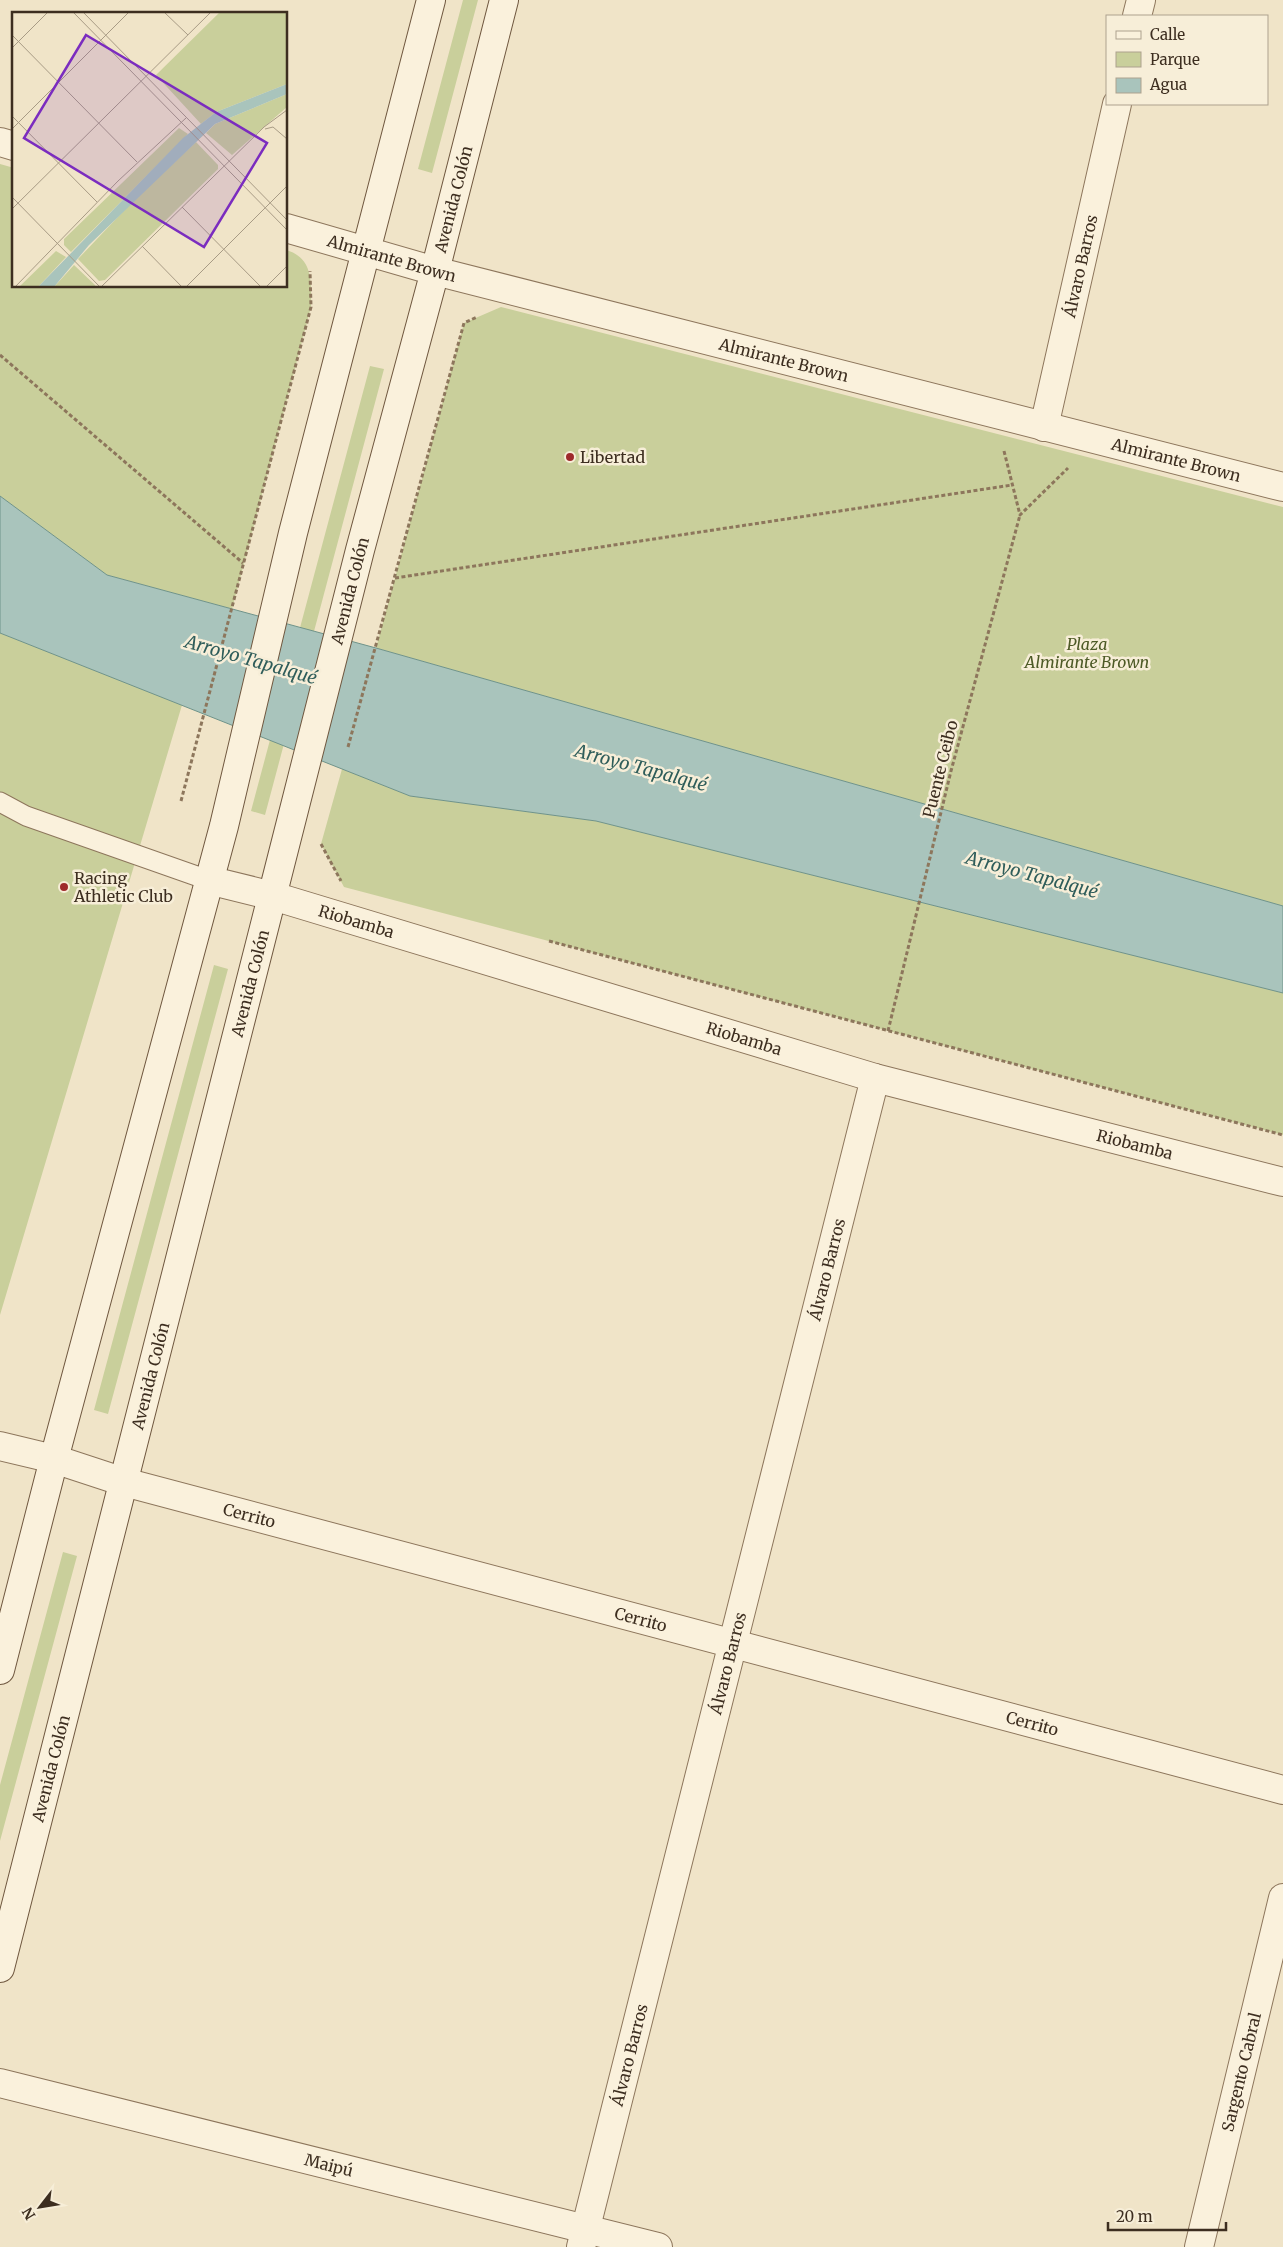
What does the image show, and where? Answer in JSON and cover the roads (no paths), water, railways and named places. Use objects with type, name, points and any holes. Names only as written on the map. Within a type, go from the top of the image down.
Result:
[{"type":"street","points":[[0,1670],[54,1458],[226,815],[293,533],[431,0]]},
{"type":"street","name":"Avenida Colón","points":[[0,1968],[360,550],[435,271],[504,0]]},
{"type":"street","points":[[1137,15],[1141,0]]},
{"type":"street","name":"Álvaro Barros","points":[[1044,427],[1117,105]]},
{"type":"street","name":"Almirante Brown","points":[[288,229],[435,271],[1283,487]]},
{"type":"street","name":"Riobamba","points":[[208,880],[273,896],[875,1078],[1283,1182]]},
{"type":"street","name":"Álvaro Barros","points":[[583,2238],[734,1646],[875,1078]]},
{"type":"street","name":"Cerrito","points":[[0,1446],[54,1458],[124,1482],[734,1646],[1283,1790]]},
{"type":"street","name":"Sargento Cabral","points":[[1199,2247],[1283,1898]]},
{"type":"street","name":"Maipú","points":[[0,2083],[583,2238],[658,2247]]},
{"type":"lane","points":[[0,802],[26,816],[208,880]]},
{"type":"water","name":"Arroyo Tapalqué","points":[[0,496],[107,575],[376,648],[1283,906],[1283,993],[596,821],[410,796],[0,633]]},
{"type":"place","name":"Libertad","points":[[570,457]]},
{"type":"place","name":"Racing Athletic Club","points":[[64,887]]},
{"type":"park label","name":"Plaza Almirante Brown","points":[[1087,653]]}]
